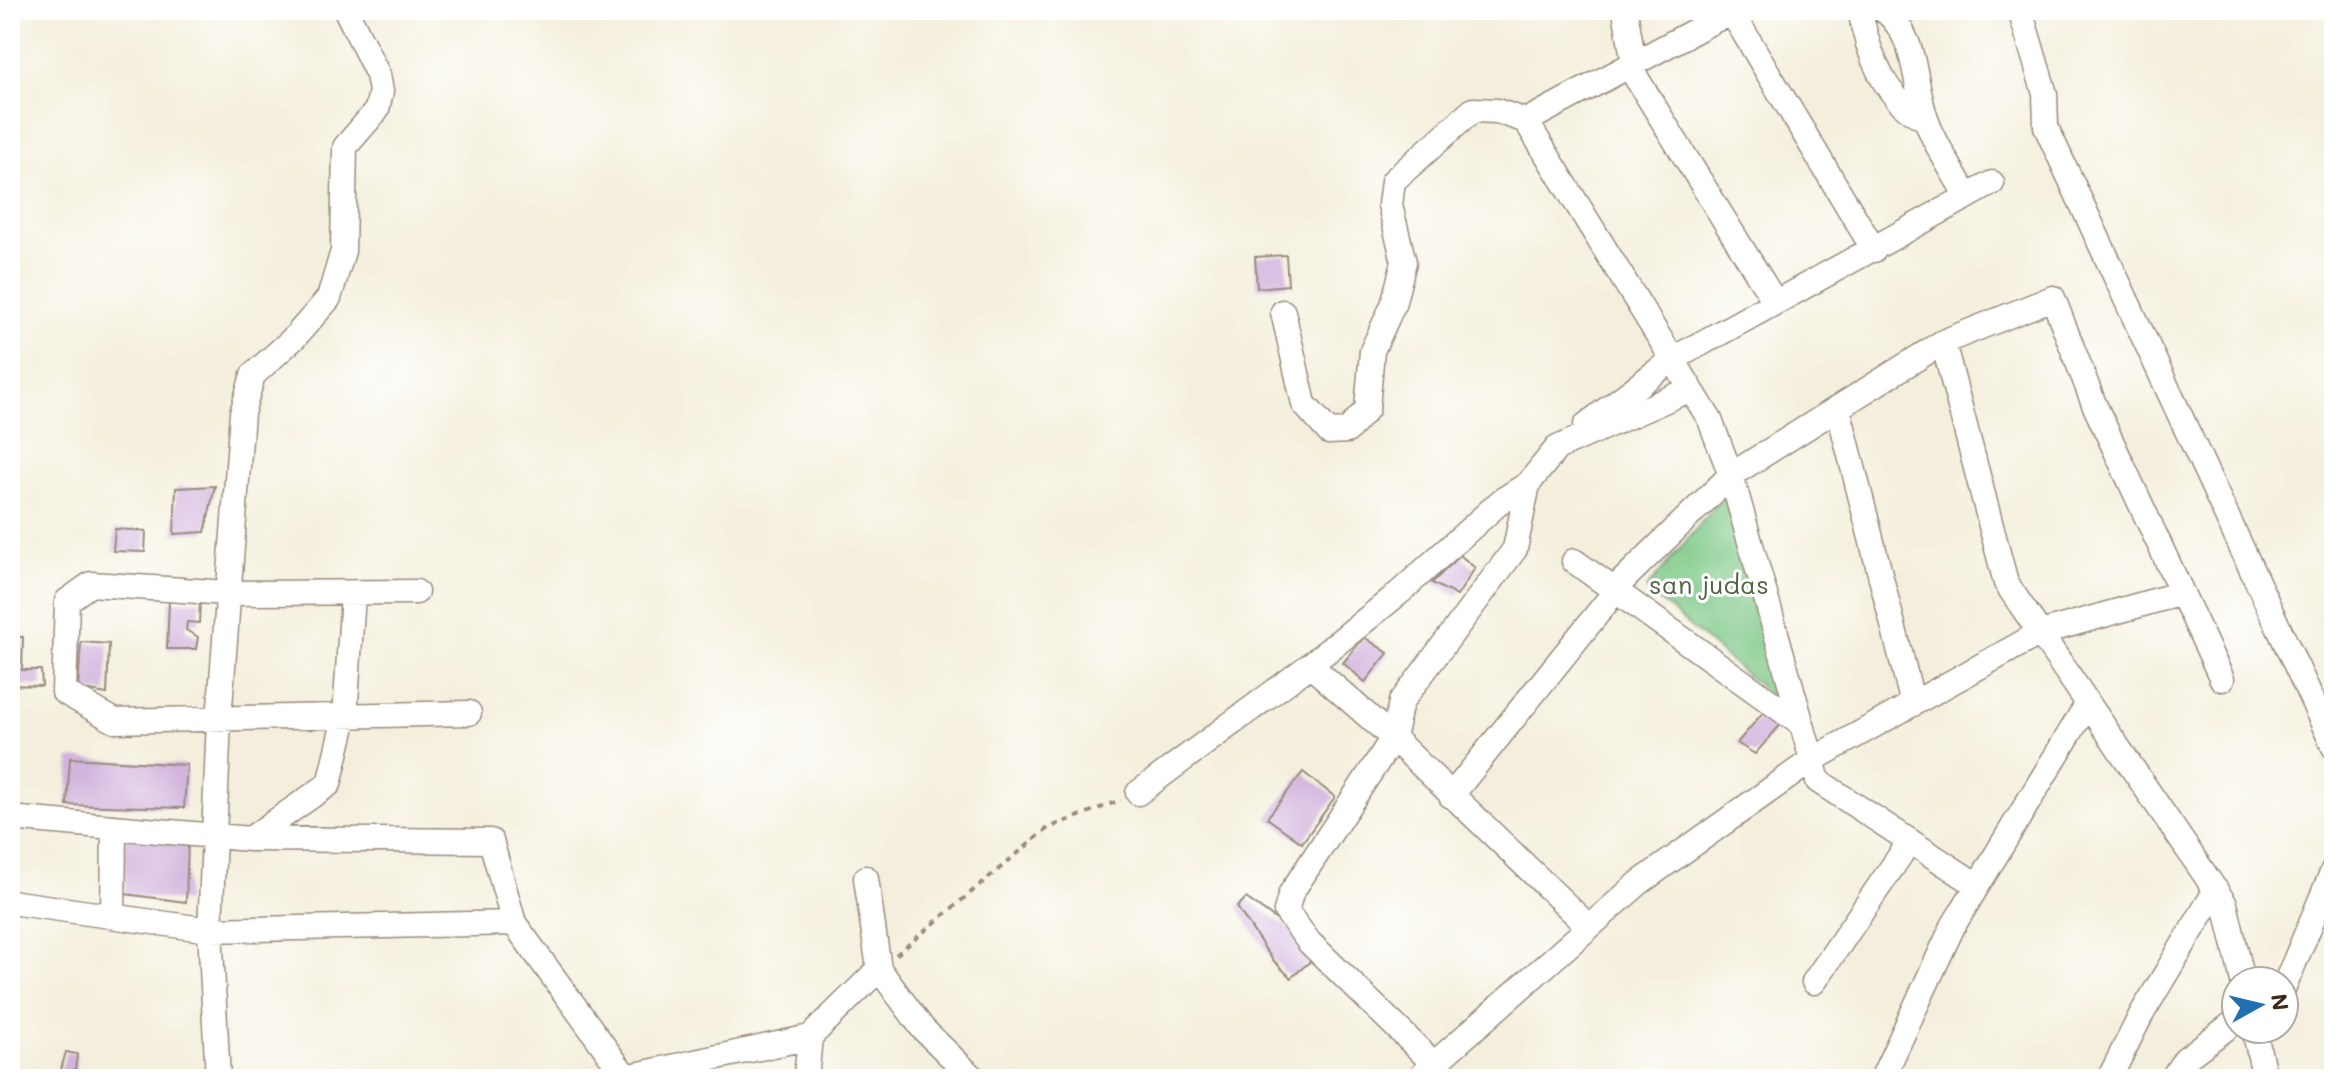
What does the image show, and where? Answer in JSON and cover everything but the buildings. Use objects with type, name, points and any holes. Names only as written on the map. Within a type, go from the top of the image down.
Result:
[{"type":"street","points":[[218,1079],[210,930],[219,720],[242,413],[253,375],[294,338],[329,298],[343,251],[345,147],[377,110],[381,91],[378,75],[346,10]]},
{"type":"street","points":[[1625,10],[1632,65],[1775,302]]},
{"type":"street","points":[[1860,10],[1863,30],[1889,91],[1907,112],[1926,119]]},
{"type":"street","points":[[1884,10],[1901,28],[1912,54],[1926,119],[1967,197]]},
{"type":"street","points":[[2020,10],[2045,94],[2046,127],[2334,747]]},
{"type":"street","points":[[1526,121],[1717,19],[1741,13],[1874,250]]},
{"type":"street","points":[[1283,312],[1304,404],[1329,432],[1347,431],[1367,409],[1372,351],[1393,305],[1404,262],[1390,205],[1393,181],[1473,110],[1497,111],[1526,121],[1710,420],[1731,475],[1818,781],[1977,885]]},
{"type":"street","points":[[1138,793],[1310,665],[1399,593],[1501,501],[1528,484],[1557,448],[1673,359],[1992,183]]},
{"type":"street","points":[[1451,796],[1610,596],[1731,475],[1943,342],[2053,298],[2094,404],[2222,679]]},
{"type":"street","points":[[1943,342],[2006,583],[2221,897],[2239,965]]},
{"type":"street","points":[[1557,448],[1691,389]]},
{"type":"street","points":[[1838,408],[1913,704]]},
{"type":"street","points":[[1528,484],[1515,549],[1401,702],[1393,738],[1291,893],[1286,911],[1309,942],[1425,1071],[1639,883],[1812,760],[2040,633],[2182,593]]},
{"type":"street","points":[[1574,561],[1610,596],[1801,724]]},
{"type":"street","points":[[416,592],[228,593],[91,584],[67,601],[64,692],[115,721],[469,713]]},
{"type":"street","points":[[250,839],[329,784],[345,717],[353,594]]},
{"type":"street","points":[[1310,665],[1393,738],[1589,927]]},
{"type":"street","points":[[1882,1079],[1953,926],[2088,703]]},
{"type":"street","points":[[10,818],[250,839],[491,841],[514,923],[626,1077],[810,1037],[879,969]]},
{"type":"street","points":[[113,916],[114,828]]},
{"type":"street","points":[[1814,982],[1910,841]]},
{"type":"street","points":[[866,878],[879,969],[923,1029],[974,1079]]},
{"type":"street","points":[[2294,965],[2332,881]]},
{"type":"street","points":[[2109,1079],[2141,1015],[2221,897]]},
{"type":"street","points":[[10,902],[210,930],[514,923]]},
{"type":"street","points":[[2172,1079],[2185,1059],[2220,1033]]},
{"type":"street","points":[[806,1079],[810,1037]]},
{"type":"street","points":[[2260,1045],[2265,1079]]},
{"type":"path","points":[[879,969],[1048,828],[1138,793]]},
{"type":"green space","name":"san judas","points":[[1728,491],[1798,719],[1646,589]]}]
